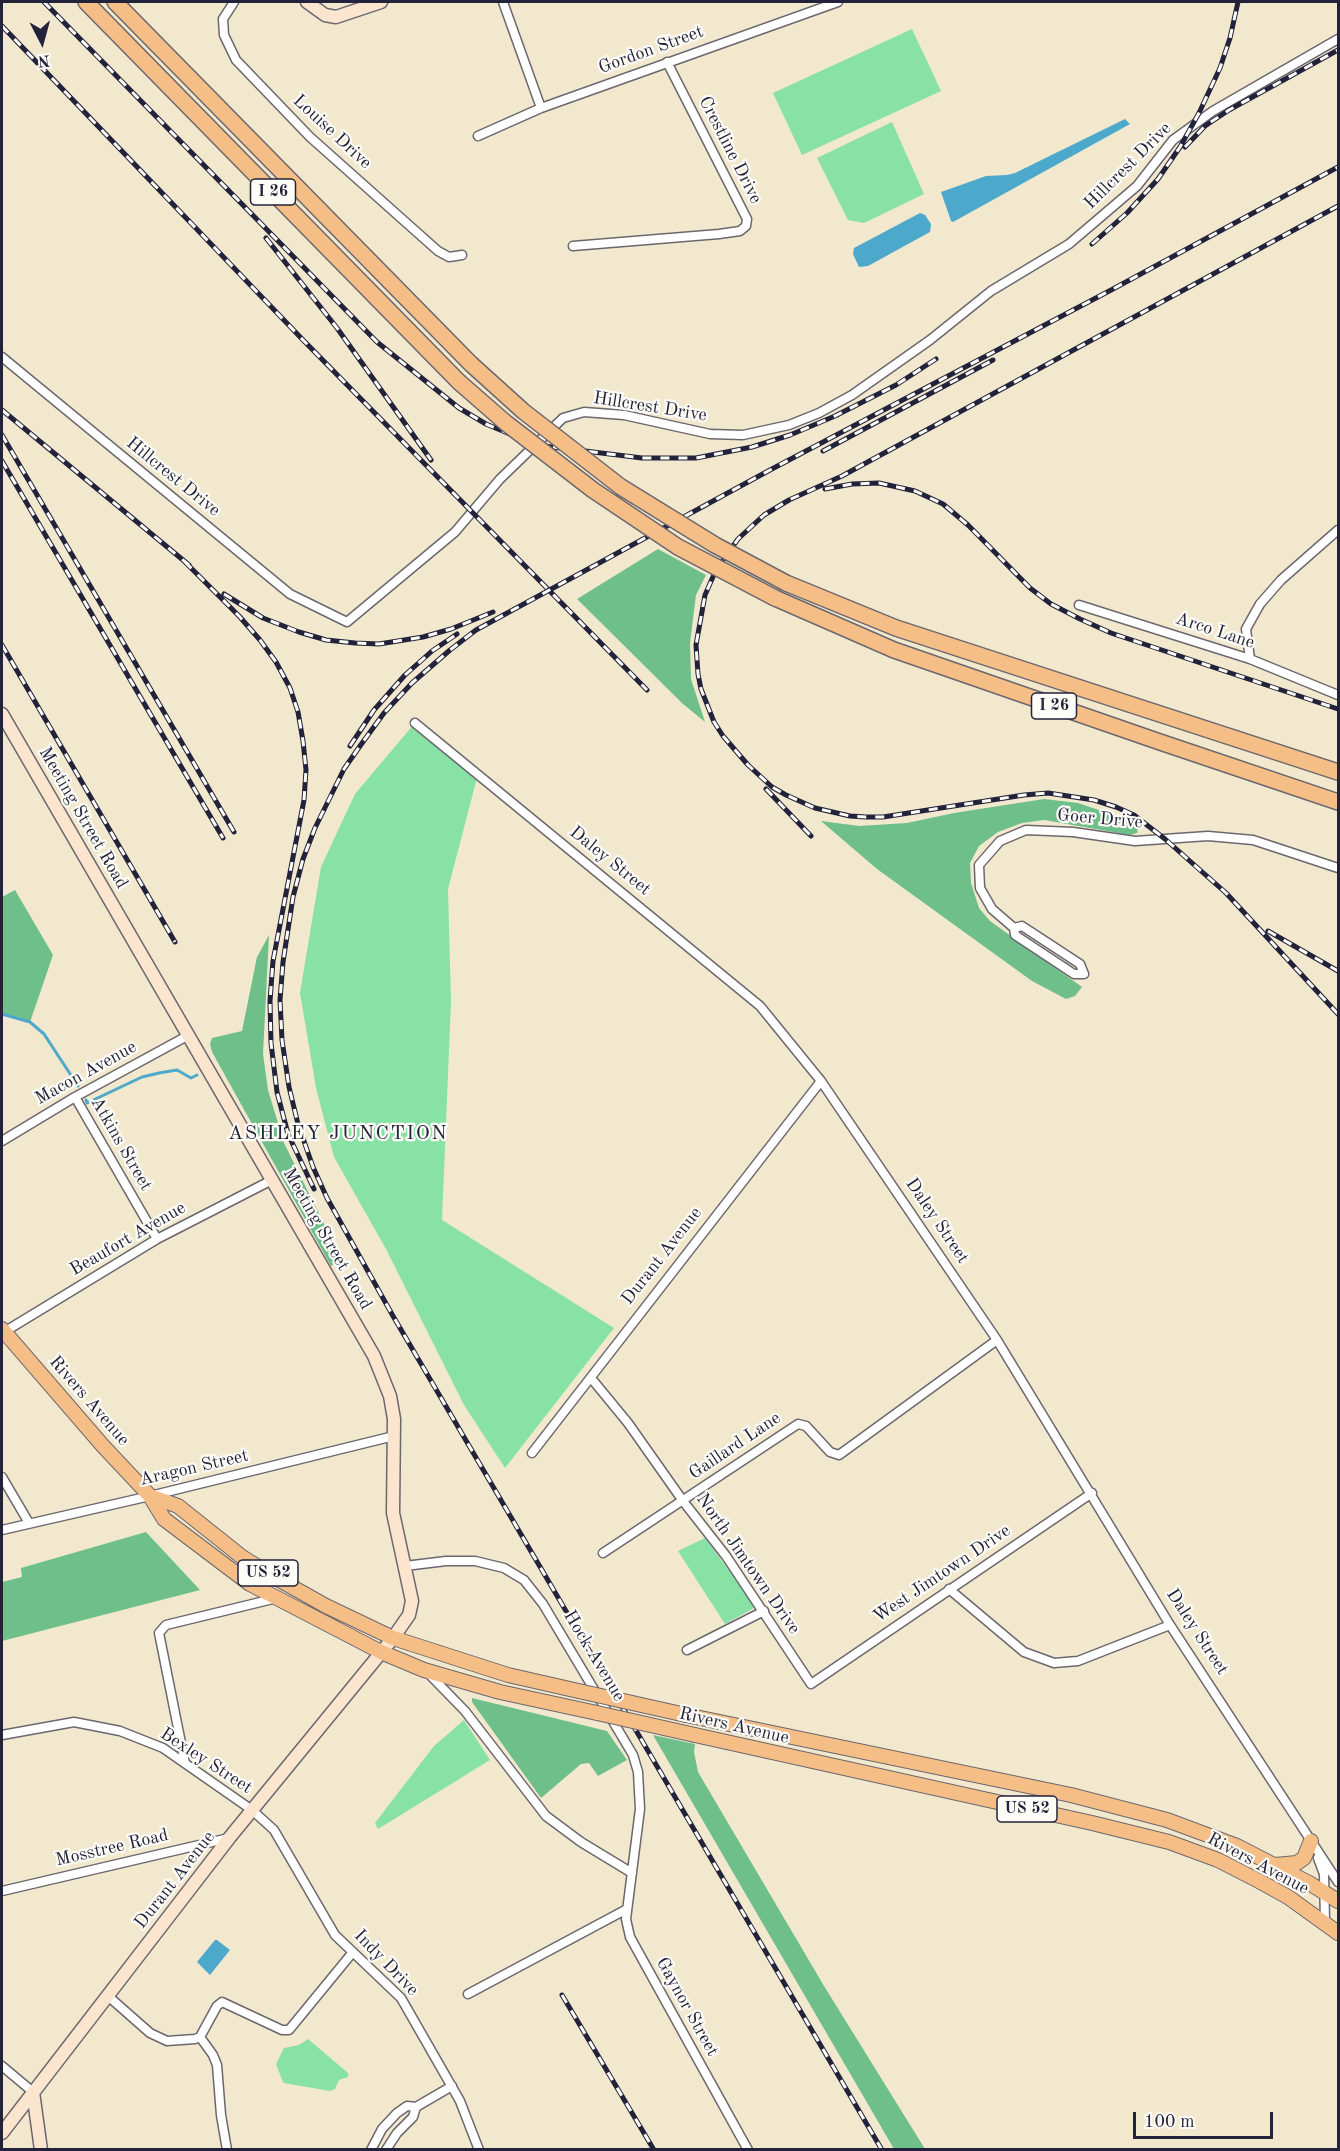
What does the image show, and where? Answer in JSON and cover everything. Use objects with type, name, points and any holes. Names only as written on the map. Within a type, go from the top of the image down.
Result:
[{"type":"highway","name":"I 26","points":[[86,2],[459,382],[506,423],[593,490],[678,547],[775,598],[894,650],[1338,802]]},
{"type":"highway","name":"I 26","points":[[116,2],[471,364],[538,423],[621,487],[715,545],[786,583],[896,628],[1338,772]]},
{"type":"main road","name":"Rivers Avenue","points":[[3,1330],[103,1446],[150,1496],[164,1520],[250,1584],[381,1653],[424,1670],[500,1692],[1169,1842],[1218,1860],[1260,1881],[1325,1922],[1338,1933]]},
{"type":"main road","name":"Rivers Avenue","points":[[150,1496],[178,1506],[242,1557],[276,1578],[393,1638],[480,1667],[584,1692],[1071,1795],[1167,1820],[1237,1846],[1338,1901]]},
{"type":"main road","points":[[1274,1865],[1298,1863],[1304,1858],[1311,1841]]},
{"type":"street","name":"Louise Drive","points":[[234,2],[223,19],[224,36],[236,60],[310,137],[438,251],[449,257],[462,255]]},
{"type":"street","points":[[307,2],[325,15],[336,17],[381,2]]},
{"type":"street","points":[[503,2],[541,108]]},
{"type":"street","name":"Gordon Street","points":[[478,136],[541,108],[838,2]]},
{"type":"street","name":"Hillcrest Drive","points":[[2,357],[290,594],[347,622],[455,532],[500,479],[563,418],[584,412],[624,415],[710,434],[743,435],[789,425],[819,413],[862,388],[930,340],[991,291],[1069,244],[1137,186],[1173,140],[1213,111],[1338,39]]},
{"type":"street","name":"Crestline Drive","points":[[573,246],[719,234],[740,231],[746,226],[747,219],[667,62]]},
{"type":"street","points":[[1250,659],[1246,629],[1260,604],[1281,580],[1338,530]]},
{"type":"street","name":"Arco Lane","points":[[1078,604],[1250,659],[1338,695]]},
{"type":"street","name":"Meeting Street Road","points":[[2,714],[374,1356],[390,1396],[394,1436],[393,1513],[412,1594],[409,1615],[381,1653]]},
{"type":"street","name":"Daley Street","points":[[415,723],[760,1006],[822,1081],[998,1340],[1170,1624],[1338,1882]]},
{"type":"street","name":"Goer Drive","points":[[1014,928],[1022,926],[1071,958],[1080,964],[1084,974],[1074,974],[1015,935],[1014,928],[992,909],[980,888],[979,865],[1000,841],[1026,830],[1073,832],[1135,841],[1208,836],[1253,840],[1338,868]]},
{"type":"street","name":"Macon Avenue","points":[[2,1141],[75,1097],[189,1035]]},
{"type":"street","name":"Durant Avenue","points":[[532,1453],[822,1081]]},
{"type":"street","name":"Atkins Street","points":[[75,1097],[157,1239]]},
{"type":"street","name":"Beaufort Avenue","points":[[3,1330],[157,1239],[272,1180]]},
{"type":"street","name":"Gaillard Lane","points":[[603,1553],[798,1424],[806,1426],[830,1452],[839,1455],[998,1340]]},
{"type":"street","name":"North Jimtown Drive","points":[[591,1378],[628,1423],[683,1501],[726,1556],[811,1684]]},
{"type":"street","name":"Aragon Street","points":[[2,1530],[394,1436]]},
{"type":"street","points":[[2,1477],[29,1523]]},
{"type":"street","name":"West Jimtown Drive","points":[[811,1684],[1092,1493]]},
{"type":"street","name":"Hock Avenue","points":[[405,1566],[446,1560],[476,1561],[494,1565],[515,1574],[536,1593],[636,1763],[640,1809],[632,1873]]},
{"type":"street","points":[[949,1589],[1024,1652],[1054,1663],[1078,1661],[1170,1624]]},
{"type":"street","points":[[185,1763],[158,1635],[166,1625],[277,1598]]},
{"type":"street","points":[[687,1650],[764,1611]]},
{"type":"street","name":"Durant Avenue","points":[[2,2133],[252,1810],[381,1653]]},
{"type":"street","points":[[424,1670],[465,1711],[546,1816],[581,1842],[632,1873]]},
{"type":"street","name":"Bexley Street","points":[[2,1735],[74,1722],[120,1731],[163,1748],[252,1810]]},
{"type":"street","name":"Indy Drive","points":[[252,1810],[274,1830],[330,1928],[401,1998],[465,2111],[479,2150]]},
{"type":"street","name":"Mosstree Road","points":[[2,1891],[230,1838]]},
{"type":"street","name":"Daley Street","points":[[1311,1841],[1324,1874],[1325,1922]]},
{"type":"street","name":"Gaynor Street","points":[[632,1873],[627,1928],[633,1944],[748,2150]]},
{"type":"street","points":[[468,1994],[627,1909]]},
{"type":"street","points":[[108,1996],[159,2039],[175,2042],[200,2037],[217,2006],[222,2002],[282,2030],[289,2030],[353,1952]]},
{"type":"street","points":[[200,2037],[217,2065],[221,2115],[227,2150]]},
{"type":"street","points":[[2,2066],[33,2092],[41,2150]]},
{"type":"street","points":[[371,2150],[382,2129],[397,2113],[407,2106],[416,2107],[452,2086]]},
{"type":"street","points":[[386,2150],[397,2133],[413,2118],[416,2107]]},
{"type":"green space","points":[[912,29],[941,91],[802,155],[773,93]]},
{"type":"green space","points":[[892,122],[924,194],[864,223],[848,220],[817,158]]},
{"type":"green space","points":[[658,549],[706,575],[696,595],[690,643],[691,679],[705,722],[683,704],[577,599]]},
{"type":"green space","points":[[415,723],[478,774],[448,889],[451,1001],[442,1220],[614,1328],[505,1468],[464,1405],[386,1249],[334,1157],[316,1088],[300,993],[321,867],[355,794]]},
{"type":"green space","points":[[1044,799],[1078,803],[1127,821],[1138,828],[1137,833],[1130,835],[1044,820],[1022,823],[998,832],[979,846],[970,863],[971,883],[979,908],[990,921],[1082,987],[1075,996],[1066,999],[1032,981],[877,869],[821,821],[859,826],[907,823]]},
{"type":"green space","points":[[15,890],[53,955],[30,1022],[2,1014],[2,897]]},
{"type":"green space","points":[[269,935],[263,1054],[268,1090],[284,1143],[328,1232],[338,1261],[331,1266],[212,1052],[210,1044],[212,1038],[242,1031],[257,957]]},
{"type":"green space","points":[[146,1532],[200,1590],[2,1641],[2,1582],[22,1577],[21,1568]]},
{"type":"green space","points":[[705,1538],[756,1607],[725,1624],[678,1551]]},
{"type":"green space","points":[[472,1698],[607,1731],[627,1760],[598,1776],[589,1763],[581,1764],[541,1798],[472,1702]]},
{"type":"green space","points":[[464,1720],[490,1760],[378,1829],[375,1823],[434,1746]]},
{"type":"green space","points":[[653,1735],[695,1744],[694,1752],[698,1772],[824,1986],[925,2149],[894,2149]]},
{"type":"green space","points":[[308,2039],[348,2073],[348,2077],[339,2080],[335,2089],[330,2091],[284,2083],[282,2080],[276,2064],[284,2048],[299,2045]]},
{"type":"water","points":[[1125,119],[1130,124],[953,222],[951,221],[941,192],[986,176],[1015,173]]},
{"type":"water","points":[[920,213],[925,215],[931,224],[930,232],[868,266],[859,267],[853,254],[854,248]]},
{"type":"water","points":[[215,1940],[230,1950],[210,1975],[197,1962]]},
{"type":"waterway","points":[[2,1014],[30,1022],[44,1034],[78,1086]]},
{"type":"waterway","points":[[86,1100],[87,1103],[142,1077],[159,1073],[177,1070],[191,1078],[197,1075]]},
{"type":"railway","points":[[44,2],[377,342],[459,408],[486,424],[536,445],[642,458],[696,458],[752,447],[790,435],[835,416],[896,385],[936,359]]},
{"type":"railway","points":[[1092,244],[1127,213],[1158,179],[1180,147],[1220,68],[1238,2]]},
{"type":"railway","points":[[2,26],[304,341],[647,690]]},
{"type":"railway","points":[[1185,147],[1205,126],[1229,110],[1338,50]]},
{"type":"railway","points":[[882,2150],[393,1316],[327,1198],[298,1124],[289,1087],[282,1040],[280,1000],[293,897],[303,859],[315,828],[344,769],[384,713],[412,683],[476,630],[770,470],[1338,167]]},
{"type":"railway","points":[[1338,206],[842,476],[789,500],[764,515],[738,539],[716,570],[705,595],[696,645],[701,689],[714,722],[748,765],[772,787],[815,808],[866,817],[883,817],[1048,793],[1094,800],[1116,807],[1134,815],[1165,839],[1226,893],[1338,1014]]},
{"type":"railway","points":[[266,238],[337,328],[431,460]]},
{"type":"railway","points":[[823,451],[993,360]]},
{"type":"railway","points":[[2,410],[189,565]]},
{"type":"railway","points":[[2,435],[234,832]]},
{"type":"railway","points":[[2,461],[223,838]]},
{"type":"railway","points":[[825,489],[852,484],[879,483],[915,491],[943,504],[968,525],[1030,588],[1051,604],[1080,619],[1111,633],[1338,709]]},
{"type":"railway","points":[[185,562],[260,640],[276,662],[290,688],[298,712],[306,770],[304,800],[273,961],[270,1001],[271,1043],[277,1092],[288,1134],[314,1189]]},
{"type":"railway","points":[[224,594],[263,618],[299,632],[326,640],[355,643],[379,644],[423,637],[451,629],[493,612]]},
{"type":"railway","points":[[350,746],[374,710],[405,675],[432,651],[457,634]]},
{"type":"railway","points":[[2,645],[175,942]]},
{"type":"railway","points":[[766,789],[811,836]]},
{"type":"railway","points":[[1268,931],[1338,971]]},
{"type":"railway","points":[[562,1995],[654,2150]]},
{"type":"district","name":"ASHLEY JUNCTION","points":[[338,1134]]}]
